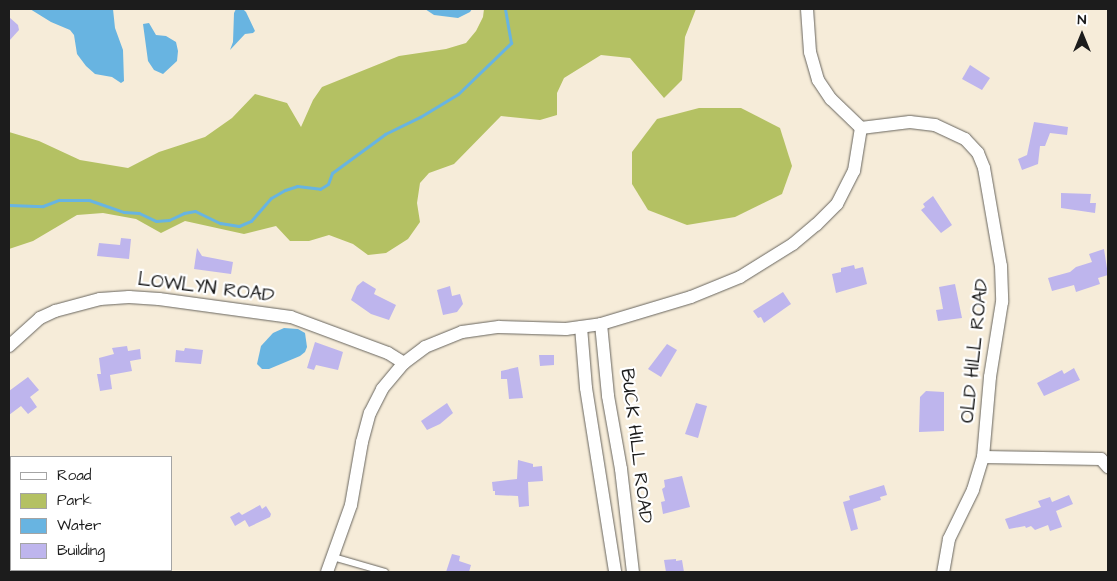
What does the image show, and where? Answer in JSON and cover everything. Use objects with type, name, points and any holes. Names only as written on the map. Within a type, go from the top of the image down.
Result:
[{"type":"street","points":[[328,572],[351,505],[362,442],[370,413],[388,380],[404,363],[437,341],[469,330],[499,327],[553,329],[581,327],[601,324],[691,298],[755,269],[793,244],[829,213],[844,194],[856,164],[861,128],[831,99],[818,80],[810,52],[807,9]]},
{"type":"street","name":"OLD HILL ROAD","points":[[861,128],[910,122],[935,125],[965,139],[974,148],[983,163],[1002,283],[990,377],[983,457],[972,490],[948,539],[943,572]]},
{"type":"street","name":"LOWLYN ROAD","points":[[9,346],[40,318],[55,311],[100,299],[130,297],[177,301],[291,317],[392,355],[404,363]]},
{"type":"street","name":"BUCK HILL ROAD","points":[[601,324],[608,396],[620,469],[633,572]]},
{"type":"street","points":[[581,327],[586,388],[615,572]]},
{"type":"street","points":[[983,457],[1101,459],[1108,467]]},
{"type":"lane","points":[[333,557],[385,572]]},
{"type":"green space","points":[[484,9],[696,9],[685,37],[682,80],[664,98],[630,58],[601,55],[564,78],[557,93],[557,115],[540,120],[501,116],[454,164],[429,173],[420,183],[417,203],[420,222],[408,239],[386,253],[368,255],[353,244],[329,235],[309,241],[290,241],[276,226],[244,234],[185,221],[161,233],[136,219],[103,213],[77,215],[33,241],[9,249],[9,132],[39,141],[80,160],[128,168],[159,152],[205,137],[232,118],[255,94],[287,103],[301,127],[313,100],[322,87],[399,56],[446,49],[466,43],[476,31],[483,17]]},
{"type":"green space","points":[[699,108],[741,108],[780,128],[792,166],[782,194],[735,217],[687,225],[648,210],[632,184],[632,152],[657,119]]},
{"type":"water","points":[[30,9],[113,9],[115,28],[123,50],[124,81],[121,83],[112,77],[95,74],[77,54],[74,35],[70,30],[51,22]]},
{"type":"water","points":[[236,9],[243,9],[246,12],[255,31],[245,34],[230,50],[233,42],[234,13]]},
{"type":"water","points":[[425,9],[472,9],[458,18],[434,15]]},
{"type":"water","points":[[149,23],[156,35],[166,36],[176,42],[178,51],[177,61],[163,74],[154,70],[148,61],[143,24]]},
{"type":"water","points":[[284,328],[298,329],[305,333],[307,347],[305,352],[269,369],[262,369],[257,364],[261,346],[273,333]]},
{"type":"building","points":[[9,17],[18,25],[19,30],[9,41]]},
{"type":"building","points":[[970,65],[990,78],[982,90],[962,79]]},
{"type":"building","points":[[1034,122],[1068,127],[1067,135],[1050,133],[1045,146],[1040,146],[1038,164],[1022,170],[1018,159],[1027,155]]},
{"type":"building","points":[[1061,193],[1091,194],[1090,203],[1096,203],[1095,213],[1061,208]]},
{"type":"building","points":[[933,196],[952,225],[941,233],[921,210],[925,207],[923,204]]},
{"type":"building","points":[[121,238],[131,239],[129,259],[97,256],[99,243],[120,245]]},
{"type":"building","points":[[197,248],[202,256],[233,262],[231,274],[194,269]]},
{"type":"building","points":[[1104,249],[1108,275],[1098,278],[1100,284],[1076,292],[1074,285],[1052,291],[1048,278],[1070,272],[1076,267],[1092,262],[1089,254]]},
{"type":"building","points":[[854,265],[855,269],[863,267],[867,284],[836,293],[832,274],[841,272],[841,268]]},
{"type":"building","points":[[363,281],[376,289],[374,294],[396,305],[389,320],[371,314],[351,300],[357,286]]},
{"type":"building","points":[[955,284],[962,318],[938,321],[936,310],[943,309],[939,287]]},
{"type":"building","points":[[450,286],[452,296],[460,294],[463,304],[457,312],[443,315],[437,290]]},
{"type":"building","points":[[783,292],[791,304],[764,323],[761,317],[758,318],[753,311]]},
{"type":"building","points":[[315,342],[343,352],[338,370],[316,365],[314,370],[307,368]]},
{"type":"building","points":[[667,344],[677,350],[661,377],[648,369]]},
{"type":"building","points":[[127,346],[128,351],[140,349],[141,359],[130,361],[132,371],[110,375],[112,389],[100,391],[97,374],[101,374],[99,358],[114,354],[112,348]]},
{"type":"building","points":[[185,348],[203,350],[201,364],[175,362],[176,350],[184,351]]},
{"type":"building","points":[[539,355],[554,355],[554,365],[540,366]]},
{"type":"building","points":[[518,367],[523,398],[509,399],[507,379],[501,379],[501,371]]},
{"type":"building","points":[[1074,368],[1080,380],[1044,396],[1037,383],[1062,370],[1064,374]]},
{"type":"building","points":[[28,377],[39,390],[30,397],[37,407],[28,414],[21,406],[9,415],[9,391]]},
{"type":"building","points":[[926,391],[944,392],[944,431],[919,432],[920,397]]},
{"type":"building","points":[[447,403],[453,413],[440,424],[427,430],[421,421]]},
{"type":"building","points":[[696,403],[707,406],[698,438],[685,434]]},
{"type":"building","points":[[518,460],[533,464],[533,467],[542,466],[543,481],[528,482],[529,506],[519,507],[518,496],[495,495],[495,491],[493,491],[492,482],[517,479]]},
{"type":"building","points":[[682,476],[690,507],[663,514],[661,502],[665,501],[662,489],[665,487],[664,480]]},
{"type":"building","points":[[884,485],[887,495],[880,497],[881,500],[853,509],[858,529],[851,531],[843,502],[850,500],[849,496]]},
{"type":"building","points":[[1069,495],[1073,504],[1056,511],[1062,527],[1050,531],[1048,525],[1035,530],[1031,526],[1009,529],[1005,519],[1041,507],[1038,501],[1050,497],[1052,502]]},
{"type":"building","points":[[260,505],[262,509],[266,506],[271,514],[270,517],[249,527],[245,520],[235,526],[230,517],[239,512],[242,515]]},
{"type":"building","points":[[452,554],[460,556],[459,561],[471,565],[469,572],[446,572]]},
{"type":"building","points":[[676,559],[676,561],[682,560],[684,572],[666,572],[664,560]]},
{"type":"waterway","points":[[9,205],[43,206],[59,200],[89,200],[124,212],[139,213],[156,221],[169,220],[184,213],[195,211],[220,223],[239,226],[251,221],[271,198],[285,190],[297,186],[320,189],[328,184],[332,173],[385,134],[420,117],[458,94],[511,43],[505,9]]}]
